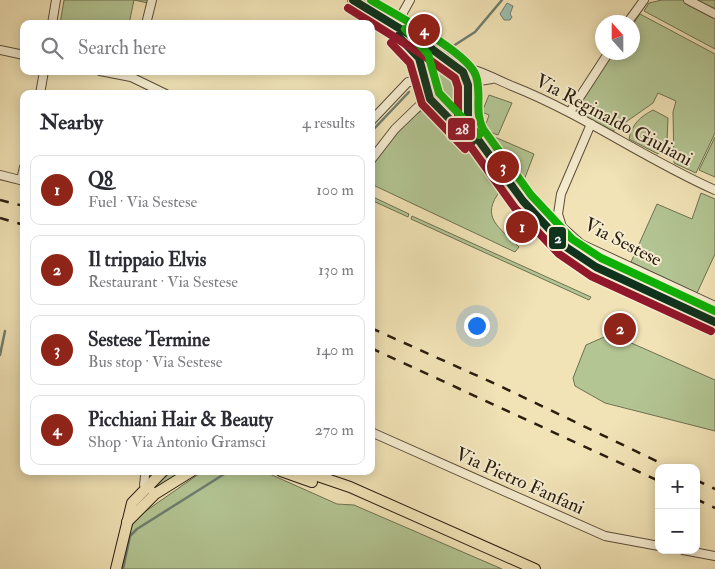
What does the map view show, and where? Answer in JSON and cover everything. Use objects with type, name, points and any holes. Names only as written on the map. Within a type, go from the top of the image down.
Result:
[{"type":"main road","points":[[354,0],[380,18],[396,25],[455,66],[467,78],[468,93],[464,99],[456,106],[440,107],[432,102],[426,90],[423,69],[418,55],[380,18]]},
{"type":"main road","points":[[426,90],[428,77],[435,69],[445,65],[455,66]]},
{"type":"main road","name":"Via Sestese","points":[[468,93],[467,121],[490,158],[549,231],[579,257],[604,271],[715,322]]},
{"type":"main road","name":"Via Sestese","points":[[440,107],[476,146],[490,158]]},
{"type":"main road","points":[[127,523],[147,501],[185,475]]},
{"type":"main road","points":[[294,475],[388,504]]},
{"type":"main road","points":[[315,475],[350,487],[535,569]]},
{"type":"main road","points":[[116,569],[134,498],[146,478]]},
{"type":"street","points":[[53,20],[56,0]]},
{"type":"street","points":[[147,20],[152,0]]},
{"type":"street","points":[[396,25],[410,0]]},
{"type":"street","points":[[633,15],[644,0]]},
{"type":"street","points":[[688,0],[715,14]]},
{"type":"street","points":[[0,50],[20,54]]},
{"type":"street","points":[[570,112],[604,60]]},
{"type":"street","name":"Via Reginaldo Giuliani","points":[[455,66],[471,68],[570,112],[665,166],[715,190]]},
{"type":"street","points":[[41,90],[43,75]]},
{"type":"street","points":[[134,75],[159,90]]},
{"type":"street","points":[[468,93],[479,81],[497,79]]},
{"type":"street","points":[[375,118],[408,82],[420,82],[426,90],[424,101],[395,129],[375,155]]},
{"type":"street","name":"Via Sestese","points":[[591,124],[560,194],[558,214],[562,227],[581,244],[715,306]]},
{"type":"street","points":[[0,175],[20,180]]},
{"type":"street","name":"Via Pietro Fanfani","points":[[375,434],[605,536],[655,545]]},
{"type":"street","points":[[146,478],[152,490],[164,488]]},
{"type":"street","points":[[700,553],[715,556]]},
{"type":"green space","points":[[64,0],[134,0],[130,20],[61,20]]},
{"type":"green space","points":[[134,0],[148,0],[148,3]]},
{"type":"green space","points":[[662,0],[715,0],[715,49],[644,11],[649,3]]},
{"type":"green space","points":[[639,15],[715,54],[715,133],[696,173],[674,163],[673,112],[676,101],[658,93],[653,103],[613,131],[574,110],[608,60],[640,60]]},
{"type":"green space","points":[[421,49],[440,61],[428,69]]},
{"type":"green space","points":[[448,69],[455,70],[460,74],[464,79],[464,93],[460,98],[455,102],[448,103],[441,102],[436,98],[432,93],[431,86],[432,79],[436,74],[441,70]]},
{"type":"green space","points":[[489,95],[512,103],[498,135],[484,130],[489,115],[482,112]]},
{"type":"green space","points":[[426,108],[433,109],[501,190],[492,207],[492,215],[499,227],[519,247],[515,252],[375,186],[375,160],[404,126]]},
{"type":"green space","points":[[653,110],[668,118],[667,141],[658,154],[629,139],[637,121]]},
{"type":"green space","points":[[476,129],[534,154],[521,188]]},
{"type":"green space","points":[[715,137],[715,177],[699,170]]},
{"type":"green space","points":[[701,193],[715,199],[715,254],[697,293],[631,262],[657,204],[692,219]]},
{"type":"green space","points":[[375,198],[409,214],[408,217],[375,202]]},
{"type":"green space","points":[[412,216],[591,297],[589,300],[411,219]]},
{"type":"green space","points":[[611,334],[715,380],[715,431],[605,403],[575,386],[573,378],[586,345]]},
{"type":"green space","points":[[167,475],[178,475],[157,487],[157,484]]},
{"type":"green space","points":[[197,475],[272,475],[337,504],[354,505],[502,569],[120,569],[133,520]]},
{"type":"shaded area","points":[[507,3],[513,6],[510,14],[512,17],[510,20],[504,20],[500,14]]},
{"type":"waterway","points":[[447,50],[475,32],[502,0]]},
{"type":"waterway","points":[[375,128],[409,92]]},
{"type":"waterway","points":[[0,355],[5,331]]},
{"type":"waterway","points":[[123,569],[130,536],[137,529],[223,475]]},
{"type":"railway","points":[[0,200],[20,205]]},
{"type":"railway","points":[[0,218],[20,224]]},
{"type":"railway","points":[[375,330],[500,386],[663,464]]},
{"type":"railway","points":[[375,350],[655,479]]},
{"type":"railway","points":[[700,482],[715,489]]},
{"type":"railway","points":[[700,501],[715,508]]},
{"type":"transit line","name":"2","points":[[353,0],[425,44],[463,72],[468,85],[468,118],[474,134],[523,201],[566,247],[596,267],[715,322]]},
{"type":"transit line","points":[[371,0],[430,35],[460,56],[470,67],[478,83],[478,110],[483,129],[531,195],[572,239],[601,258],[715,311]]},
{"type":"transit line","name":"28","points":[[348,8],[367,20]]},
{"type":"transit line","name":"28","points":[[375,25],[455,78],[458,87],[458,119],[466,140],[515,208],[559,254],[591,276],[711,331]]},
{"type":"transit line","points":[[405,29],[428,54],[439,93],[479,135]]},
{"type":"transit line","name":"2","points":[[398,36],[419,58],[430,99],[472,142]]},
{"type":"transit line","name":"28","points":[[391,43],[410,63],[422,104],[465,149]]},
{"type":"place","name":"Picchiani Hair & Beauty","points":[[424,30]]},
{"type":"place","name":"Sestese Termine","points":[[503,167]]},
{"type":"place","name":"Q8","points":[[522,227]]},
{"type":"place","name":"Il trippaio Elvis","points":[[620,329]]}]
